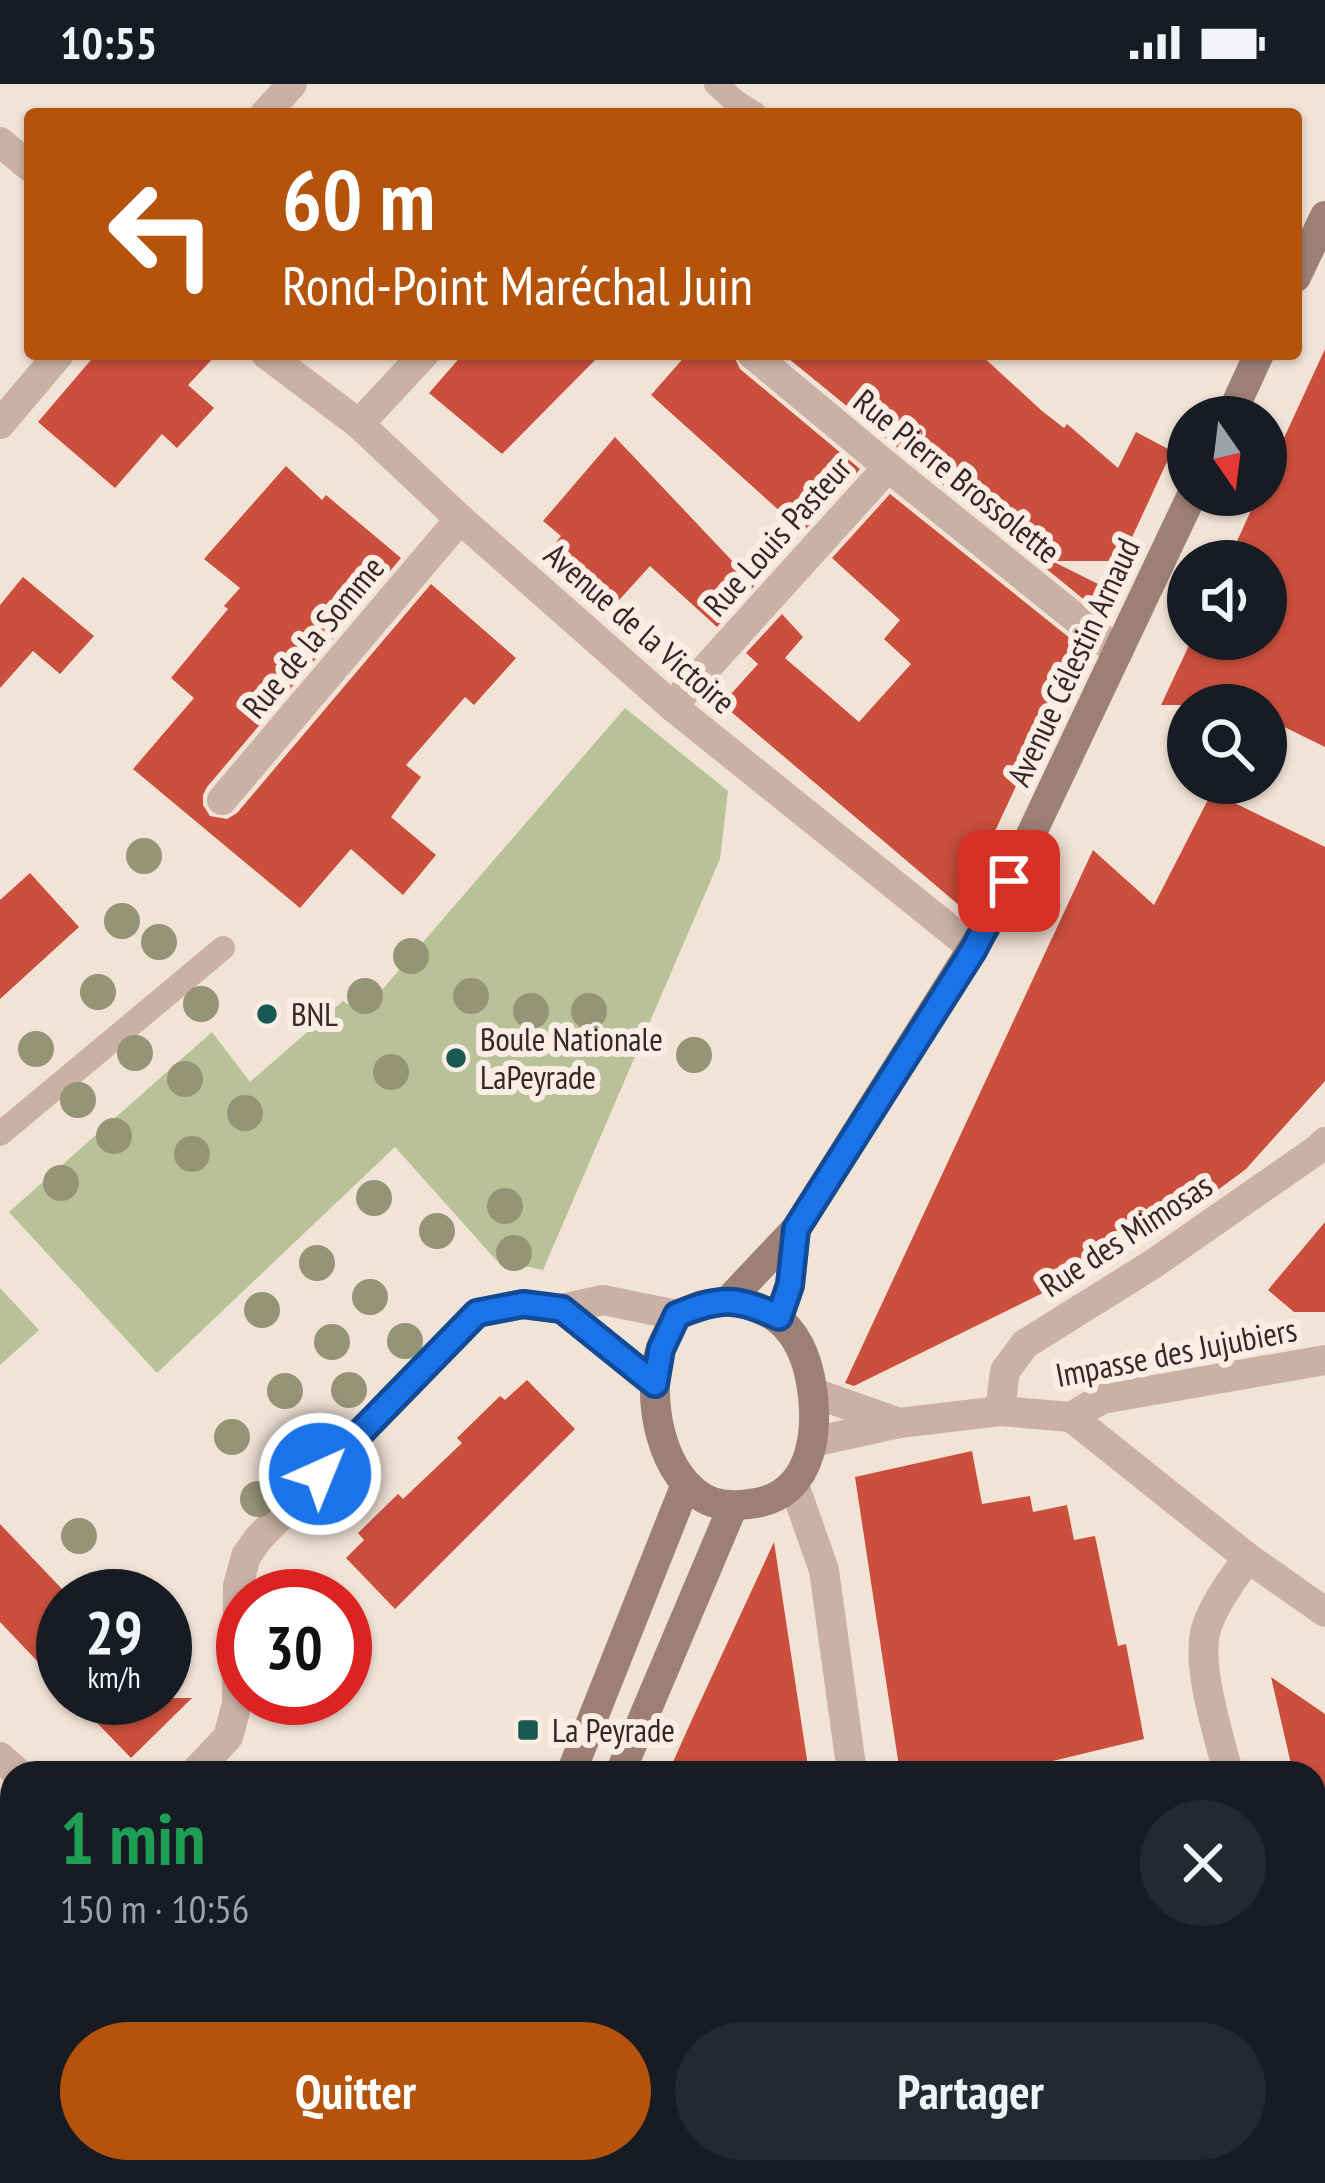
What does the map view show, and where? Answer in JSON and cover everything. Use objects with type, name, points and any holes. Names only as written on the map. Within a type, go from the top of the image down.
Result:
[{"type":"main road","points":[[1302,264],[1325,216]]},
{"type":"main road","points":[[1240,396],[1256,360]]},
{"type":"main road","name":"Avenue Célestin Arnaud","points":[[728,1301],[796,1229],[974,949],[1182,516]]},
{"type":"main road","name":"Avenue Célestin Arnaud","points":[[779,1317],[790,1285],[796,1229]]},
{"type":"main road","points":[[728,1301],[748,1303],[779,1317],[805,1358],[814,1393],[814,1442],[807,1462],[794,1485],[767,1503],[733,1506],[709,1501],[686,1484],[658,1429],[655,1384],[661,1349],[677,1315],[728,1301]]},
{"type":"main road","points":[[576,1761],[686,1484]]},
{"type":"main road","points":[[625,1761],[733,1506]]},
{"type":"street","points":[[271,108],[292,84]]},
{"type":"street","points":[[0,142],[24,162]]},
{"type":"street","points":[[0,424],[54,360]]},
{"type":"street","name":"Avenue de la Victoire","points":[[274,360],[359,424],[672,706],[974,949]]},
{"type":"street","points":[[359,424],[418,360]]},
{"type":"street","name":"Rue Pierre Brossolette","points":[[759,360],[1118,652]]},
{"type":"street","name":"Rue Louis Pasteur","points":[[672,706],[888,467]]},
{"type":"street","name":"Rue de la Somme","points":[[222,800],[460,519]]},
{"type":"street","name":"Rue des Mimosas","points":[[1000,1411],[1005,1371],[1025,1344],[1153,1264],[1325,1142]]},
{"type":"street","points":[[205,1761],[228,1737],[237,1704],[238,1586],[246,1556],[477,1313],[523,1304],[562,1309],[603,1300],[677,1315]]},
{"type":"street","points":[[562,1309],[655,1384]]},
{"type":"street","name":"Impasse des Jujubiers","points":[[814,1442],[899,1423],[1000,1411],[1071,1417],[1102,1399],[1325,1360]]},
{"type":"street","name":"Impasse des Jujubiers","points":[[814,1393],[899,1423]]},
{"type":"street","points":[[1071,1417],[1248,1558],[1325,1612]]},
{"type":"street","points":[[794,1485],[824,1570],[850,1761]]},
{"type":"street","points":[[767,1503],[824,1570]]},
{"type":"street","points":[[1225,1761],[1204,1671],[1206,1627],[1248,1558]]},
{"type":"lane","points":[[716,84],[746,108]]},
{"type":"lane","points":[[0,1134],[223,948]]},
{"type":"green space","name":"Boule Nationale LaPeyrade","points":[[625,708],[728,791],[720,859],[543,1270],[496,1260],[395,1147],[157,1373],[9,1212],[212,1032],[250,1082],[343,1001],[362,1013]]},
{"type":"green space","points":[[0,1288],[39,1330],[0,1365]]},
{"type":"building","points":[[1325,349],[1325,747],[1287,728],[1287,684],[1171,684],[1182,660],[1287,660],[1287,540],[1238,540],[1248,516],[1287,516],[1287,431]]},
{"type":"building","points":[[91,360],[211,360],[188,385],[214,408],[177,448],[162,434],[115,488],[38,422]]},
{"type":"building","points":[[458,360],[595,360],[502,454],[429,393]]},
{"type":"building","points":[[682,360],[736,360],[740,369],[860,469],[803,532],[651,395]]},
{"type":"building","points":[[790,360],[987,360],[1042,411],[1064,428],[1067,424],[1118,468],[1136,432],[1167,448],[1167,462],[1121,561],[1052,561],[1108,589],[1098,611]]},
{"type":"building","points":[[615,437],[755,585],[717,627],[650,566],[611,609],[556,562],[563,553],[553,546],[561,536],[543,521]]},
{"type":"building","points":[[286,466],[322,500],[326,495],[401,558],[207,787],[203,805],[210,816],[227,819],[237,813],[431,584],[516,658],[474,705],[465,697],[406,765],[421,777],[391,817],[436,855],[403,895],[351,849],[300,908],[133,769],[194,698],[171,678],[240,588],[204,559]]},
{"type":"building","points":[[890,494],[1081,647],[960,906],[722,704],[758,664],[746,653],[782,614],[803,637],[785,658],[859,722],[911,664],[884,639],[900,620],[832,558]]},
{"type":"building","points":[[23,577],[94,636],[60,674],[33,651],[0,688],[0,605]]},
{"type":"building","points":[[1206,804],[1237,804],[1325,847],[1325,1081],[1246,1169],[1183,1216],[1055,1287],[854,1386],[845,1383],[1093,850],[1154,905]]},
{"type":"building","points":[[30,873],[79,927],[0,999],[0,900]]},
{"type":"building","points":[[1325,1222],[1325,1312],[1294,1312],[1268,1290]]},
{"type":"building","points":[[527,1380],[575,1429],[395,1609],[372,1585],[372,1569],[357,1569],[346,1558],[364,1540],[358,1533],[398,1494],[403,1499],[462,1443],[457,1438],[500,1396],[505,1400]]},
{"type":"building","points":[[972,1451],[982,1504],[1030,1496],[1033,1512],[1067,1505],[1074,1540],[1095,1536],[1118,1646],[1126,1644],[1144,1739],[1053,1761],[898,1761],[855,1477]]},
{"type":"building","points":[[0,1524],[43,1569],[36,1569],[36,1660],[0,1622]]},
{"type":"building","points":[[774,1542],[807,1761],[673,1761]]},
{"type":"building","points":[[1271,1677],[1325,1714],[1325,1761],[1290,1761]]},
{"type":"building","points":[[99,1725],[165,1725],[131,1758]]},
{"type":"place","name":"BNL","points":[[267,1014]]},
{"type":"place","name":"Boule Nationale LaPeyrade","points":[[456,1058]]},
{"type":"place","name":"La Peyrade","points":[[528,1730]]},
{"type":"route","points":[[320,1474],[477,1313],[523,1304],[562,1309],[655,1384],[661,1349],[677,1315],[728,1301],[748,1303],[779,1317],[790,1285],[796,1229],[974,949],[1009,881]]}]
